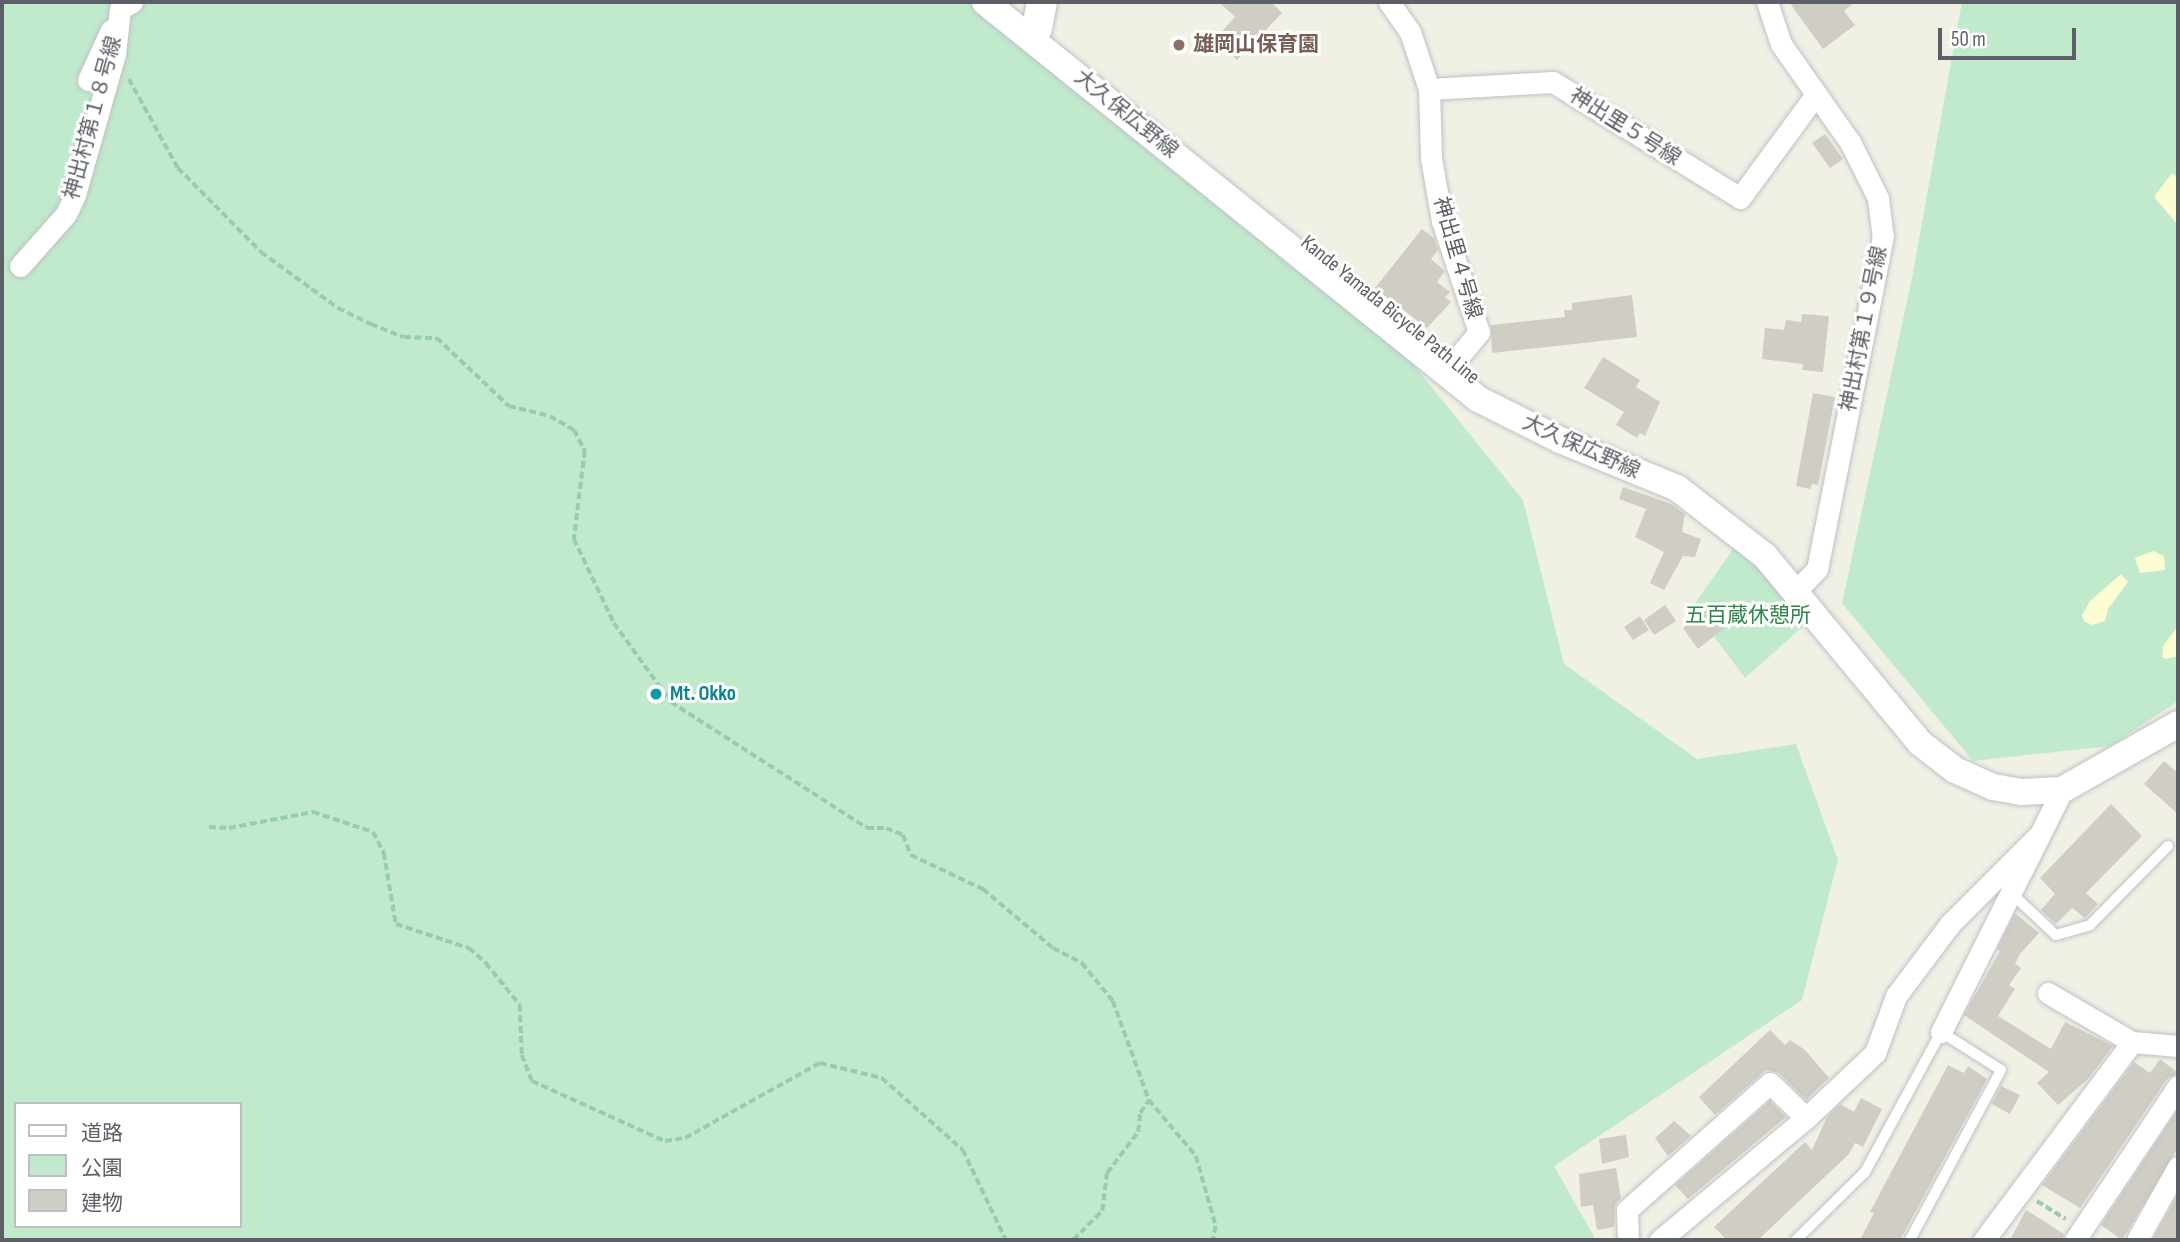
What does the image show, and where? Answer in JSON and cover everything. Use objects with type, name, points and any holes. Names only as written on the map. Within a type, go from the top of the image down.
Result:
[{"type":"street","name":"大久保広野線","points":[[985,2],[1038,24],[1478,399],[1536,428],[1677,488],[1765,556],[1920,743],[1955,770],[1993,788],[2022,792],[2062,790],[2178,724]]},
{"type":"street","points":[[1389,2],[1410,32],[1429,89]]},
{"type":"street","name":"神出村第１９号線","points":[[1768,2],[1781,44],[1850,142],[1878,198],[1883,236],[1817,569],[1795,592]]},
{"type":"street","points":[[88,80],[126,5]]},
{"type":"street","name":"神出村第１８号線","points":[[20,266],[66,214],[75,195],[126,5]]},
{"type":"street","name":"神出里５号線","points":[[1429,89],[1553,82],[1740,198],[1816,94]]},
{"type":"street","name":"神出里４号線","points":[[1429,89],[1432,158],[1441,221],[1479,332],[1445,373]]},
{"type":"street","points":[[1941,1032],[2062,790]]},
{"type":"street","points":[[1660,1240],[1806,1118],[1875,1053],[1896,996],[1950,924],[2038,837]]},
{"type":"street","points":[[2048,993],[2132,1042],[2178,1046]]},
{"type":"street","points":[[1984,1240],[2132,1042]]},
{"type":"street","points":[[1628,1240],[1627,1210],[1770,1083],[1806,1118]]},
{"type":"street","points":[[2079,1235],[2178,1086]]},
{"type":"street","points":[[2137,1240],[2178,1167]]},
{"type":"lane","points":[[2010,892],[2056,935],[2090,925],[2168,846]]},
{"type":"lane","points":[[1796,1240],[1865,1172],[1941,1032],[2001,1069],[1910,1240]]},
{"type":"path","points":[[115,54],[178,168],[261,252],[338,308],[404,337],[438,338],[509,406],[550,416],[574,430],[585,451],[574,539],[614,623],[671,702],[867,828],[886,828],[903,835],[911,855],[983,889],[1054,948],[1082,963],[1113,1001],[1149,1100],[1196,1156],[1216,1226],[1213,1240]]},
{"type":"path","points":[[209,827],[229,828],[313,812],[373,832],[384,853],[396,924],[469,948],[486,963],[520,1005],[522,1055],[532,1081],[665,1140],[685,1138],[820,1063],[882,1078],[964,1150],[1006,1240]]},
{"type":"path","points":[[1073,1240],[1102,1211],[1107,1173],[1138,1132],[1140,1113],[1149,1100]]},
{"type":"path","points":[[2019,1190],[2079,1235]]},
{"type":"green space","points":[[2,2],[970,2],[1400,348],[1523,500],[1564,664],[1697,759],[1796,744],[1838,860],[1802,1000],[1554,1166],[1596,1240],[2,1240]]},
{"type":"green space","points":[[1962,2],[2178,2],[2178,701],[2110,746],[1973,761],[1842,603],[1912,278]]},
{"type":"green space","name":"五百蔵休憩所","points":[[1734,548],[1767,576],[1806,624],[1745,678],[1692,607]]},
{"type":"sand","points":[[2172,173],[2178,178],[2178,225],[2154,197]]},
{"type":"sand","points":[[2153,551],[2164,556],[2165,570],[2140,573],[2135,558]]},
{"type":"sand","points":[[2121,574],[2128,582],[2108,609],[2105,621],[2092,625],[2084,621],[2082,615],[2090,601]]},
{"type":"sand","points":[[2178,626],[2178,656],[2166,659],[2162,657],[2163,646]]},
{"type":"building","points":[[1219,2],[1271,2],[1282,13],[1237,60],[1215,39],[1235,17]]},
{"type":"building","points":[[1789,2],[1855,2],[1844,11],[1855,25],[1823,49]]},
{"type":"building","points":[[1825,134],[1843,159],[1830,168],[1812,143]]},
{"type":"building","points":[[1422,229],[1434,238],[1438,250],[1431,259],[1445,271],[1437,282],[1450,292],[1445,297],[1451,302],[1427,328],[1375,288]]},
{"type":"building","points":[[1632,295],[1637,337],[1492,353],[1491,325],[1565,317],[1564,310],[1572,310],[1572,303]]},
{"type":"building","points":[[1802,314],[1829,316],[1823,372],[1802,370],[1803,364],[1762,359],[1765,328],[1784,330],[1786,320],[1801,322]]},
{"type":"building","points":[[1603,357],[1640,380],[1636,387],[1660,402],[1645,436],[1640,433],[1637,438],[1616,425],[1624,412],[1584,388]]},
{"type":"building","points":[[1813,393],[1835,397],[1818,485],[1812,484],[1810,489],[1796,486]]},
{"type":"building","points":[[1623,487],[1671,504],[1685,514],[1682,532],[1701,539],[1695,557],[1683,556],[1664,590],[1650,583],[1664,552],[1635,537],[1646,509],[1619,499]]},
{"type":"building","points":[[1665,605],[1676,621],[1654,635],[1644,620]]},
{"type":"building","points":[[1709,608],[1724,628],[1698,649],[1683,628]]},
{"type":"building","points":[[1640,616],[1649,630],[1633,640],[1624,627]]},
{"type":"building","points":[[2164,761],[2178,773],[2178,814],[2144,784]]},
{"type":"building","points":[[2111,804],[2142,836],[2086,893],[2098,904],[2085,918],[2072,908],[2056,924],[2041,910],[2055,894],[2040,878]]},
{"type":"building","points":[[2015,913],[2039,933],[2020,954],[2015,964],[2021,968],[2009,985],[2015,989],[1998,1016],[2051,1049],[2065,1022],[2113,1046],[2087,1080],[2058,1105],[2037,1083],[2049,1072],[1964,1015],[2000,951],[1997,949]]},
{"type":"building","points":[[1770,1030],[1785,1045],[1790,1040],[1805,1050],[1829,1078],[1806,1100],[1779,1073],[1766,1070],[1715,1115],[1699,1097]]},
{"type":"building","points":[[2160,1059],[2178,1073],[2167,1079],[2080,1208],[2042,1185],[2134,1062],[2150,1073]]},
{"type":"building","points":[[1948,1065],[1964,1073],[1968,1066],[1987,1079],[1900,1240],[1860,1240],[1874,1213],[1870,1212]]},
{"type":"building","points":[[2001,1086],[2020,1095],[2010,1114],[1992,1104]]},
{"type":"building","points":[[1861,1098],[1882,1109],[1863,1147],[1855,1143],[1849,1154],[1758,1240],[1727,1240],[1714,1227],[1805,1142],[1812,1150],[1827,1117],[1840,1104],[1854,1112]]},
{"type":"building","points":[[1770,1101],[1786,1117],[1688,1199],[1675,1185]]},
{"type":"building","points":[[2178,1109],[2178,1148],[2122,1240],[2101,1225]]},
{"type":"building","points":[[1674,1121],[1691,1136],[1668,1156],[1655,1138]]},
{"type":"building","points":[[1626,1135],[1629,1157],[1602,1164],[1599,1139]]},
{"type":"building","points":[[1616,1168],[1621,1198],[1615,1205],[1614,1227],[1597,1230],[1593,1205],[1581,1207],[1579,1174]]},
{"type":"building","points":[[2176,1198],[2178,1240],[2152,1240]]},
{"type":"building","points":[[2026,1210],[2064,1234],[2062,1240],[2010,1240]]},
{"type":"place","name":"雄岡山保育園","points":[[1179,45]]},
{"type":"place","name":"Mt. Okko","points":[[656,694]]}]
